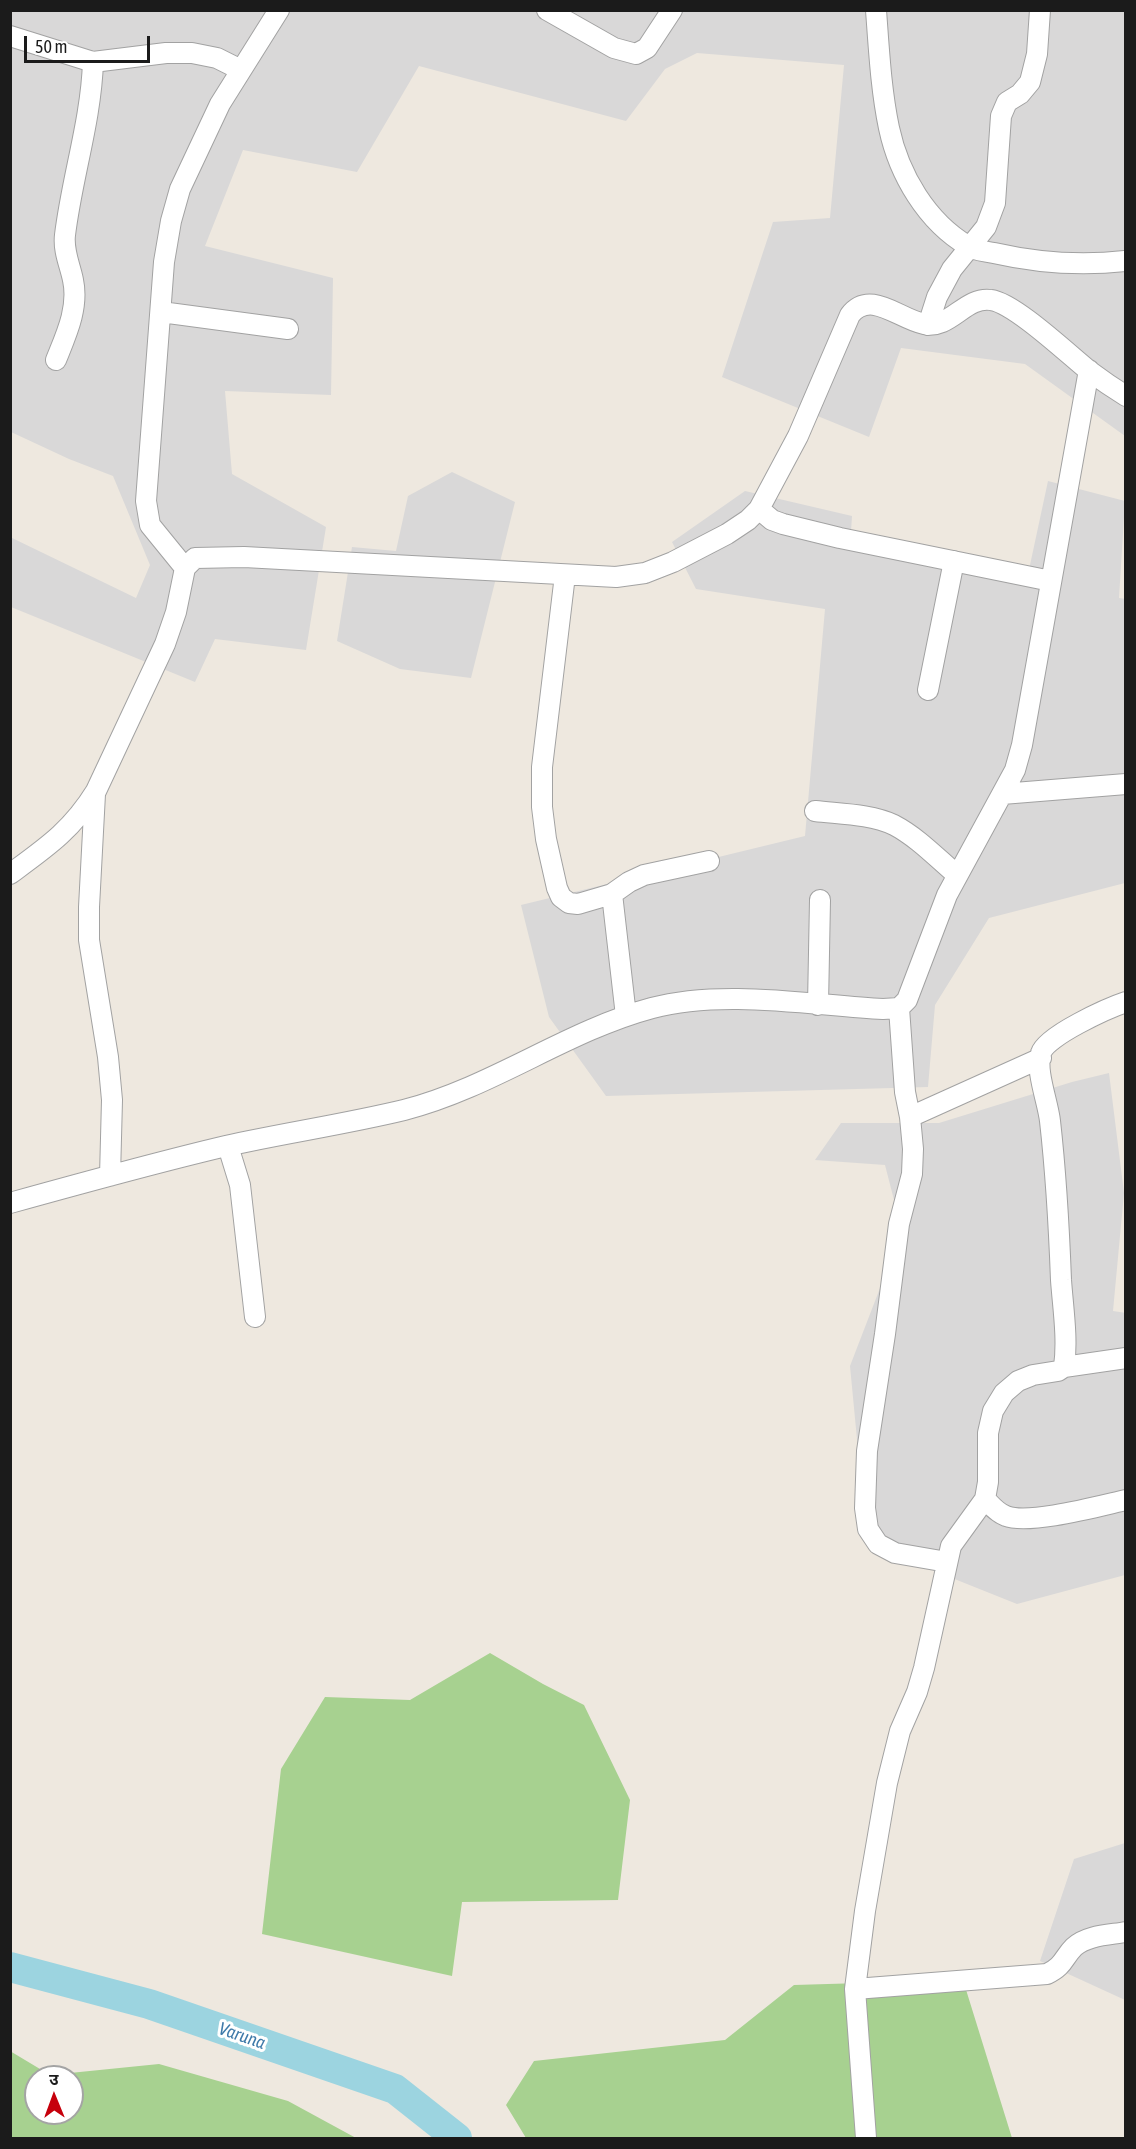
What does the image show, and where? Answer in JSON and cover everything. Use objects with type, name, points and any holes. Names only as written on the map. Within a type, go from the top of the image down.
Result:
[{"type":"street","points":[[185,568],[156,534],[147,514],[146,501],[160,312],[171,221],[180,189],[220,104],[279,10]]},
{"type":"street","points":[[547,10],[615,48],[636,54],[647,48],[672,10]]},
{"type":"street","points":[[876,10],[890,129],[901,166],[936,223],[970,248],[1008,256],[1073,265],[1125,261]]},
{"type":"street","points":[[928,325],[952,269],[986,227],[995,202],[1001,116],[1007,102],[1020,94],[1030,82],[1037,54],[1040,10]]},
{"type":"street","points":[[10,36],[93,62],[166,53],[192,53],[217,58],[242,70]]},
{"type":"street","points":[[56,360],[70,323],[75,301],[74,282],[67,260],[65,238],[71,194],[89,111],[93,62]]},
{"type":"street","points":[[10,874],[67,830],[82,814],[96,791],[165,644],[176,612],[185,568],[195,558],[223,556],[616,577],[645,573],[673,562],[727,534],[748,520],[759,509],[798,436],[850,315],[865,303],[874,304],[928,325],[944,322],[969,305],[990,299],[1008,306],[1125,396]]},
{"type":"street","points":[[160,312],[288,329]]},
{"type":"street","points":[[10,1203],[228,1146],[405,1109],[472,1087],[626,1016],[655,1007],[694,1001],[750,999],[883,1010],[899,1008],[907,1000],[947,895],[1015,770],[1022,745],[1089,370]]},
{"type":"street","points":[[759,509],[772,520],[783,524],[1051,581]]},
{"type":"street","points":[[928,690],[954,561]]},
{"type":"street","points":[[565,575],[542,767],[542,807],[546,839],[561,897],[568,903],[578,904],[612,894],[644,875],[709,861]]},
{"type":"street","points":[[1002,794],[1125,784]]},
{"type":"street","points":[[96,791],[89,940],[108,1056],[112,1100],[110,1176]]},
{"type":"street","points":[[815,811],[892,824],[909,835],[957,875]]},
{"type":"street","points":[[612,894],[626,1016]]},
{"type":"street","points":[[818,1005],[820,900]]},
{"type":"street","points":[[1064,1367],[1066,1358],[1057,1191],[1049,1117],[1040,1066],[1041,1052],[1049,1041],[1107,1009],[1125,1002]]},
{"type":"street","points":[[899,1008],[905,1092],[913,1149],[912,1174],[899,1224],[867,1451],[865,1508],[868,1529],[878,1544],[895,1553],[947,1562]]},
{"type":"street","points":[[910,1117],[1041,1058]]},
{"type":"street","points":[[228,1146],[240,1185],[255,1317]]},
{"type":"street","points":[[866,2139],[855,1989],[865,1911],[887,1783],[900,1731],[917,1692],[924,1668],[951,1546],[985,1499],[988,1482],[988,1432],[993,1411],[1004,1393],[1018,1381],[1033,1375],[1058,1371],[1064,1367],[1125,1358]]},
{"type":"street","points":[[985,1499],[997,1512],[1018,1519],[1034,1518],[1125,1500]]},
{"type":"street","points":[[855,1989],[1047,1974],[1058,1969],[1074,1947],[1088,1939],[1125,1932]]},
{"type":"shaded area","points":[[11,11],[1125,11],[1125,436],[1025,364],[901,348],[869,437],[722,377],[773,222],[830,218],[844,65],[697,53],[665,69],[626,121],[419,66],[357,172],[243,150],[205,246],[333,278],[331,395],[225,391],[232,474],[326,527],[306,650],[215,639],[195,682],[11,607],[10,537],[136,598],[150,565],[113,476],[69,459],[11,432]]},
{"type":"shaded area","points":[[452,472],[515,502],[471,678],[400,669],[337,641],[352,547],[396,551],[408,496]]},
{"type":"shaded area","points":[[1048,481],[1125,501],[1119,598],[1126,599],[1125,883],[989,918],[935,1005],[928,1087],[606,1096],[549,1017],[521,905],[805,836],[825,609],[696,589],[672,542],[745,491],[852,516],[850,547],[1027,579]]},
{"type":"shaded area","points":[[1109,1073],[1124,1193],[1113,1311],[1126,1313],[1125,1575],[1017,1604],[867,1544],[850,1366],[902,1231],[885,1165],[815,1160],[841,1123],[939,1123],[1072,1082]]},
{"type":"shaded area","points":[[1125,1843],[1125,2000],[1040,1961],[1074,1859]]},
{"type":"green space","points":[[490,1653],[584,1705],[630,1800],[618,1900],[462,1902],[452,1976],[262,1934],[281,1769],[325,1697],[410,1700]]},
{"type":"green space","points":[[963,1980],[1012,2138],[526,2138],[506,2105],[534,2061],[725,2040],[794,1985]]},
{"type":"green space","points":[[10,2051],[33,2065],[24,2065],[24,2125],[84,2125],[84,2072],[159,2064],[288,2101],[356,2138],[11,2138]]},
{"type":"waterway","name":"Varuna","points":[[10,1967],[149,2004],[395,2089],[457,2138]]}]
